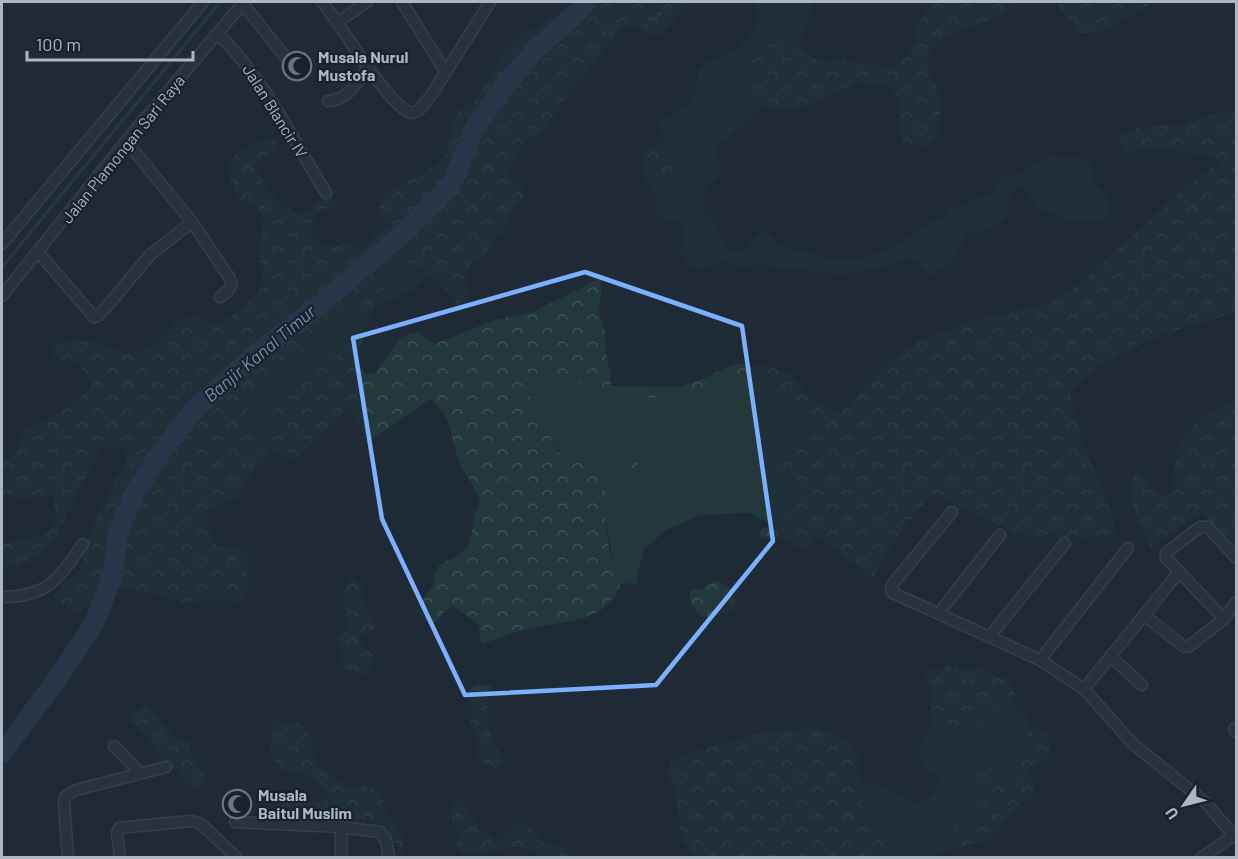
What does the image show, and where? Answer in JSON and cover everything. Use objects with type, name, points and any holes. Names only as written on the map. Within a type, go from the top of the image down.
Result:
[{"type":"street","points":[[2,244],[203,2]]},
{"type":"street","points":[[243,2],[287,58]]},
{"type":"street","name":"Jalan Plamongan Sari Raya","points":[[2,296],[126,141],[243,2]]},
{"type":"street","points":[[322,2],[385,90],[405,111],[411,113],[423,105],[486,3]]},
{"type":"street","points":[[338,22],[367,2]]},
{"type":"street","points":[[402,2],[445,71]]},
{"type":"street","name":"Jalan Blancir IV","points":[[217,33],[237,52],[254,74],[326,193]]},
{"type":"street","points":[[328,101],[337,100],[347,94],[368,68]]},
{"type":"street","points":[[126,141],[192,222],[229,277],[232,284],[228,291],[220,297]]},
{"type":"street","points":[[38,252],[94,317],[98,316],[109,304],[150,255],[192,222]]},
{"type":"street","points":[[952,512],[891,588],[893,593],[1040,660],[1084,689],[1134,744],[1205,802],[1235,836],[1201,858]]},
{"type":"street","points":[[1224,619],[1166,558],[1166,553],[1200,527],[1208,527],[1236,558]]},
{"type":"street","points":[[939,613],[1000,535]]},
{"type":"street","points":[[990,636],[1065,543]]},
{"type":"street","points":[[2,597],[25,595],[42,590],[58,579],[83,544]]},
{"type":"street","points":[[1040,660],[1128,548]]},
{"type":"street","points":[[1084,689],[1179,572]]},
{"type":"street","points":[[1144,615],[1183,646],[1188,647],[1224,619],[1236,602]]},
{"type":"street","points":[[1110,656],[1142,685]]},
{"type":"street","points":[[114,746],[140,773]]},
{"type":"street","points":[[68,858],[64,804],[66,796],[76,790],[165,767]]},
{"type":"street","points":[[120,858],[117,832],[119,828],[190,821],[202,825],[237,858]]},
{"type":"street","points":[[235,822],[341,826],[380,832],[386,840],[389,858]]},
{"type":"street","points":[[341,826],[341,858]]},
{"type":"path","points":[[645,28],[671,2]]},
{"type":"highlighted area","points":[[585,272],[742,326],[773,541],[656,685],[465,695],[382,519],[353,338]]},
{"type":"green space","points":[[572,2],[690,2],[661,35],[651,35],[632,26],[621,28],[586,74],[568,92],[546,131],[527,139],[514,160],[511,173],[514,182],[523,186],[524,196],[514,208],[503,232],[496,237],[489,250],[482,257],[472,261],[464,279],[468,289],[467,300],[458,304],[429,274],[412,265],[408,256],[414,237],[385,221],[379,210],[379,202],[385,194],[436,166],[447,149],[451,122],[460,110],[476,99],[502,56],[525,32],[553,18]]},
{"type":"green space","points":[[754,2],[812,2],[807,24],[797,45],[778,39],[760,44],[754,100],[762,106],[724,142],[717,144],[715,150],[722,171],[706,186],[703,202],[704,210],[719,231],[726,249],[741,250],[758,235],[766,233],[779,246],[832,260],[852,257],[862,259],[910,237],[926,225],[944,216],[949,208],[960,208],[976,197],[987,196],[994,190],[998,180],[1016,175],[1033,164],[1043,162],[1050,155],[1081,157],[1090,163],[1096,171],[1091,180],[1107,195],[1109,215],[1102,223],[1081,221],[1071,223],[1063,217],[1035,207],[1029,194],[1018,185],[1011,194],[1006,216],[991,227],[967,235],[952,262],[931,276],[916,262],[906,259],[877,269],[847,275],[777,268],[761,264],[737,267],[723,259],[704,268],[693,267],[680,250],[685,227],[659,215],[654,205],[657,198],[642,173],[645,171],[656,177],[669,175],[672,149],[667,146],[656,120],[665,119],[690,103],[695,93],[699,70],[707,62],[739,48],[759,22]]},
{"type":"green space","points":[[937,2],[1018,2],[987,22],[947,36],[932,49],[928,58],[929,69],[939,91],[941,109],[937,135],[926,146],[903,143],[897,124],[900,113],[899,103],[893,89],[889,86],[855,83],[803,108],[772,109],[754,100],[750,91],[748,60],[762,43],[775,39],[789,41],[812,58],[820,60],[896,64],[911,51],[918,23]]},
{"type":"green space","points":[[1056,2],[1153,2],[1105,31],[1079,34]]},
{"type":"green space","points":[[1236,111],[1236,312],[1169,333],[1125,351],[1086,377],[1070,393],[1083,443],[1109,505],[1117,534],[1085,538],[1051,534],[1027,537],[934,494],[908,523],[872,578],[815,534],[810,545],[802,549],[782,539],[762,537],[759,533],[762,528],[777,526],[797,514],[796,473],[782,466],[779,456],[797,448],[801,436],[808,431],[818,439],[828,428],[780,386],[766,380],[741,378],[678,396],[650,398],[604,393],[601,389],[570,380],[550,378],[533,387],[530,396],[541,413],[553,443],[560,453],[568,459],[594,466],[601,473],[605,488],[605,515],[610,550],[621,583],[606,606],[584,618],[525,630],[482,644],[478,624],[453,606],[444,611],[440,620],[430,624],[415,610],[434,585],[434,576],[439,566],[468,547],[474,516],[480,501],[460,463],[447,420],[437,405],[430,399],[377,436],[366,439],[349,406],[319,438],[296,458],[276,453],[264,437],[269,422],[285,397],[308,376],[346,349],[366,374],[376,372],[400,338],[409,334],[419,332],[434,344],[495,320],[536,311],[600,278],[602,289],[599,311],[605,333],[611,386],[678,387],[700,380],[734,364],[773,367],[790,374],[811,398],[827,409],[841,413],[890,362],[915,344],[967,323],[1047,302],[1069,291],[1081,283],[1188,184],[1221,162],[1203,154],[1163,149],[1122,154],[1120,134],[1139,127],[1181,125],[1221,112]]},
{"type":"green space","points":[[274,138],[278,142],[278,148],[257,162],[255,167],[273,197],[281,205],[300,215],[331,197],[336,206],[324,209],[317,214],[312,226],[314,238],[317,243],[330,247],[349,243],[363,253],[372,273],[380,277],[385,292],[373,309],[350,315],[317,331],[256,388],[249,402],[247,418],[261,451],[262,461],[237,498],[209,509],[207,518],[217,546],[237,548],[247,552],[247,591],[242,601],[237,603],[222,598],[186,603],[154,593],[132,590],[128,586],[92,603],[80,613],[75,613],[53,597],[67,580],[81,570],[89,535],[114,481],[125,469],[126,454],[123,449],[102,446],[56,537],[45,550],[29,561],[5,566],[2,566],[2,544],[44,535],[55,523],[56,513],[53,496],[21,499],[2,495],[2,461],[14,455],[25,430],[62,411],[92,387],[88,376],[80,366],[74,362],[58,359],[53,355],[51,352],[56,345],[83,340],[128,353],[136,352],[159,342],[180,319],[195,316],[205,319],[213,326],[237,312],[254,297],[262,282],[259,250],[262,227],[260,213],[250,203],[237,198],[227,168],[234,157],[246,147]]},
{"type":"green space","points":[[659,144],[671,149],[676,161],[671,173],[659,178],[647,173],[642,161],[647,149]]},
{"type":"green space","points":[[387,225],[414,237],[408,254],[414,269],[429,275],[410,292],[377,306],[385,292],[372,273],[362,251]]},
{"type":"green space","points":[[373,309],[362,344],[354,357],[346,349],[268,446],[272,452],[262,461],[261,451],[247,418],[249,402],[256,388],[317,331],[350,315]]},
{"type":"green space","points":[[750,377],[778,385],[788,391],[809,414],[828,428],[818,440],[808,431],[803,434],[788,470],[796,473],[797,515],[777,526],[748,513],[700,515],[666,530],[643,550],[636,584],[621,583],[615,573],[605,516],[603,482],[594,465],[573,461],[563,456],[550,438],[543,417],[530,396],[533,387],[547,379],[558,378],[601,389],[604,393],[646,397],[676,396],[722,381]]},
{"type":"green space","points":[[1232,401],[1236,403],[1236,547],[1202,512],[1151,548],[1132,502],[1131,483],[1134,474],[1138,472],[1143,474],[1159,496],[1172,493],[1175,461],[1181,442],[1199,421]]},
{"type":"green space","points":[[629,455],[638,460],[639,469],[644,476],[642,483],[636,486],[627,482],[626,473],[621,466],[623,459]]},
{"type":"green space","points":[[353,578],[364,588],[363,602],[376,626],[371,632],[360,637],[362,643],[374,657],[368,672],[360,676],[351,670],[345,670],[340,660],[343,653],[336,640],[348,622],[343,597],[346,586]]},
{"type":"green space","points":[[714,580],[728,586],[737,600],[733,610],[709,618],[700,615],[690,602],[690,592],[693,589],[703,589]]},
{"type":"green space","points":[[946,665],[961,669],[983,669],[992,675],[1007,679],[1013,688],[1015,699],[1013,704],[1006,707],[986,706],[980,716],[978,727],[963,735],[952,724],[936,723],[932,720],[930,710],[933,695],[923,674],[927,670],[937,671]]},
{"type":"green space","points":[[480,684],[490,686],[489,728],[492,739],[504,761],[497,767],[484,764],[477,756],[478,741],[469,723],[473,716],[471,689]]},
{"type":"green space","points":[[146,704],[174,737],[189,741],[191,754],[201,766],[206,778],[198,788],[191,788],[176,769],[163,761],[146,736],[130,720],[130,715],[139,711]]},
{"type":"green space","points":[[1013,704],[1026,716],[1032,726],[1021,748],[1021,769],[1016,777],[1006,782],[977,771],[969,786],[980,796],[984,805],[980,814],[953,840],[964,846],[926,857],[889,857],[859,795],[858,785],[879,784],[917,804],[933,796],[941,780],[926,771],[919,758],[932,720],[943,723],[956,722],[975,715],[988,705],[1009,707]]},
{"type":"green space","points":[[277,720],[287,724],[296,721],[301,724],[311,737],[315,758],[322,768],[348,787],[363,786],[381,795],[388,814],[403,838],[405,854],[400,852],[387,829],[374,819],[343,819],[334,815],[292,817],[277,815],[275,810],[282,803],[320,803],[329,798],[325,789],[305,775],[283,772],[271,755],[269,745],[272,739],[271,727],[273,721]]},
{"type":"green space","points":[[1032,726],[1046,731],[1049,735],[1050,752],[1047,757],[1034,765],[1029,774],[1034,784],[1033,794],[989,839],[964,846],[953,840],[951,835],[955,830],[976,817],[984,805],[980,796],[966,782],[967,772],[977,771],[1006,782],[1012,780],[1021,769],[1021,748]]},
{"type":"green space","points":[[812,728],[842,738],[857,754],[859,795],[889,857],[696,857],[682,841],[675,790],[667,772],[671,762],[681,756],[760,733]]},
{"type":"green space","points":[[456,799],[461,801],[480,828],[497,842],[518,820],[532,828],[545,844],[561,846],[572,857],[543,857],[533,850],[517,847],[476,854],[459,853],[456,843],[459,839],[451,813]]},
{"type":"waterway","points":[[2,267],[220,2]]},
{"type":"waterway","name":"Banjir Kanal Timur","points":[[2,753],[60,675],[95,622],[112,576],[118,534],[134,494],[163,449],[196,408],[257,353],[310,313],[400,236],[451,186],[474,130],[504,86],[537,48],[577,13],[586,2]]},
{"type":"place","name":"Musala Nurul Mustofa","points":[[297,66]]},
{"type":"place","name":"Musala Baitul Muslim","points":[[237,804]]}]
